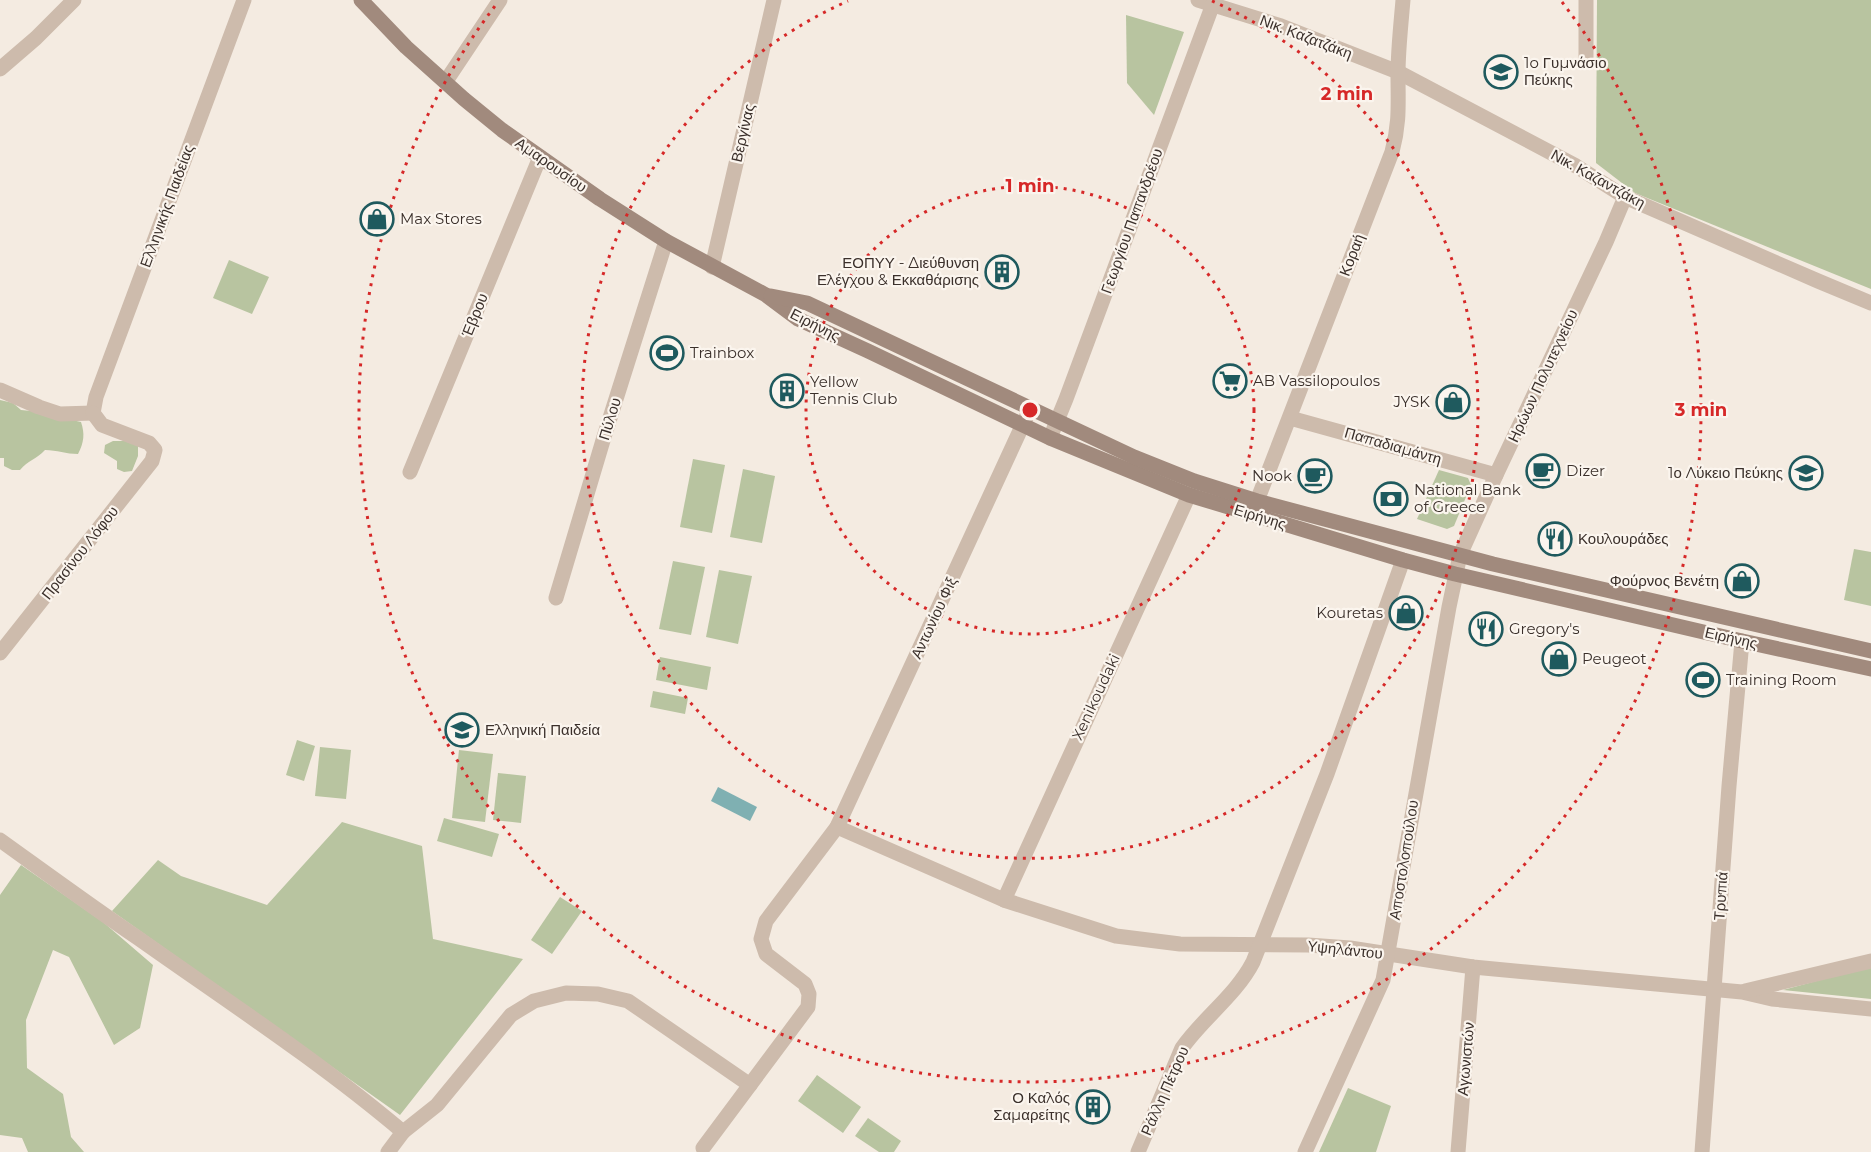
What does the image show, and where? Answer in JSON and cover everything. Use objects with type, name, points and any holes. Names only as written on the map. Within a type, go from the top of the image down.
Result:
[{"type":"main road","name":"Αμαρουσίου","points":[[361,0],[406,47],[502,130],[600,199],[666,241],[766,295]]},
{"type":"main road","name":"Ειρήνης","points":[[766,295],[807,303],[1030,409],[1194,481],[1257,501],[1461,555],[1871,651]]},
{"type":"main road","name":"Ειρήνης","points":[[766,295],[798,319],[1023,426],[1188,495],[1455,574],[1871,669]]},
{"type":"street","points":[[0,69],[74,0]]},
{"type":"street","name":"Ελληνικής Παιδείας","points":[[93,413],[96,397],[244,0]]},
{"type":"street","points":[[446,81],[500,0]]},
{"type":"street","name":"Βεργίνας","points":[[712,267],[774,0]]},
{"type":"street","name":"Νικ. Καζατζάκη","points":[[1197,0],[1281,26],[1398,72]]},
{"type":"street","name":"Κοραή","points":[[1257,501],[1392,152],[1399,115],[1398,72],[1403,0]]},
{"type":"street","points":[[1586,0],[1586,59]]},
{"type":"street","name":"Γεωργίου Παπανδρέου","points":[[1050,438],[1213,4]]},
{"type":"street","name":"Νικ. Καζαντζάκη","points":[[1398,72],[1576,166],[1625,196],[1871,303]]},
{"type":"street","name":"Έβρου","points":[[410,472],[540,157]]},
{"type":"street","name":"Ηρώων Πολυτεχνείου","points":[[1461,555],[1496,475],[1606,242],[1625,196]]},
{"type":"street","name":"Πύλου","points":[[556,598],[607,426],[666,241]]},
{"type":"street","points":[[0,390],[60,414],[93,413]]},
{"type":"street","name":"Αντωνίου Φιξ","points":[[703,1148],[808,1007],[809,994],[805,984],[766,954],[761,939],[766,921],[837,827],[1030,409]]},
{"type":"street","name":"Πρασίνου Λόφου","points":[[0,653],[152,461],[155,450],[149,443],[102,425],[93,413]]},
{"type":"street","name":"Παπαδιαμάντη","points":[[1290,418],[1496,475]]},
{"type":"street","name":"Xenikoudaki","points":[[1004,900],[1188,495]]},
{"type":"street","name":"Αποστολοπούλου","points":[[1305,1152],[1383,980],[1455,574],[1461,555]]},
{"type":"street","name":"Ράλλη Πέτρου","points":[[1138,1152],[1182,1048],[1246,974],[1259,946],[1328,774],[1403,560]]},
{"type":"street","name":"Τρυπιά","points":[[1702,1152],[1742,641]]},
{"type":"street","name":"Υψηλάντου","points":[[837,827],[1004,900],[1116,936],[1180,944],[1308,945],[1350,948],[1473,967],[1715,989],[1772,999],[1871,1009]]},
{"type":"street","points":[[0,840],[138,939],[244,1011],[403,1132]]},
{"type":"street","points":[[1742,992],[1871,961]]},
{"type":"street","name":"Αγωνιστών","points":[[1458,1152],[1473,967]]},
{"type":"street","points":[[388,1152],[403,1132],[437,1105],[511,1015],[534,1001],[566,993],[598,994],[628,1001],[750,1085]]},
{"type":"green space","points":[[1597,0],[1871,0],[1871,289],[1635,193],[1596,163]]},
{"type":"green space","points":[[1126,15],[1184,32],[1154,115],[1127,83]]},
{"type":"green space","points":[[229,260],[269,277],[252,314],[213,298]]},
{"type":"green space","points":[[0,400],[13,403],[21,410],[81,422],[83,438],[78,454],[45,450],[20,470],[12,470],[4,466],[4,458],[0,458]]},
{"type":"green space","points":[[113,441],[132,441],[138,446],[138,456],[132,471],[124,472],[117,469],[117,461],[104,453],[105,445]]},
{"type":"green space","points":[[693,459],[725,465],[712,533],[680,527]]},
{"type":"green space","points":[[743,469],[775,476],[762,543],[730,537]]},
{"type":"green space","points":[[1439,470],[1468,478],[1471,485],[1454,526],[1447,529],[1417,519]]},
{"type":"green space","points":[[1854,549],[1871,552],[1871,606],[1844,600]]},
{"type":"green space","points":[[673,561],[705,567],[691,635],[659,629]]},
{"type":"green space","points":[[719,570],[752,576],[738,644],[706,637]]},
{"type":"green space","points":[[660,657],[711,667],[707,690],[656,680]]},
{"type":"green space","points":[[653,691],[688,698],[685,714],[650,707]]},
{"type":"green space","points":[[297,740],[315,746],[304,781],[286,775]]},
{"type":"green space","points":[[320,747],[351,750],[346,799],[315,796]]},
{"type":"green space","points":[[459,750],[493,754],[485,822],[452,818]]},
{"type":"green space","points":[[498,773],[526,776],[521,823],[493,820]]},
{"type":"green space","points":[[444,818],[499,834],[492,857],[437,841]]},
{"type":"green space","points":[[342,822],[422,846],[433,939],[523,959],[400,1115],[112,911],[158,860],[181,876],[267,905]]},
{"type":"green space","points":[[21,865],[103,922],[153,965],[140,1028],[114,1045],[69,957],[53,950],[26,1020],[27,1068],[63,1094],[71,1137],[84,1152],[28,1152],[22,1138],[0,1135],[0,895]]},
{"type":"green space","points":[[560,897],[582,911],[552,954],[531,940]]},
{"type":"green space","points":[[1871,967],[1871,999],[1783,990],[1861,969]]},
{"type":"green space","points":[[817,1075],[861,1107],[843,1133],[798,1101]]},
{"type":"green space","points":[[1348,1088],[1391,1106],[1376,1152],[1319,1152]]},
{"type":"green space","points":[[868,1118],[901,1141],[894,1152],[879,1152],[855,1136]]},
{"type":"water","points":[[718,787],[757,807],[750,821],[711,801]]},
{"type":"place","name":"1o Γυμνάσιο Πεύκης","points":[[1501,72]]},
{"type":"place","name":"Max Stores","points":[[377,219]]},
{"type":"place","name":"ΕΟΠΥΥ - Διεύθυνση Ελέγχου & Εκκαθάρισης","points":[[1002,272]]},
{"type":"place","name":"Trainbox","points":[[667,353]]},
{"type":"place","name":"AB Vassilopoulos","points":[[1230,381]]},
{"type":"place","name":"Yellow Tennis Club","points":[[787,391]]},
{"type":"place","name":"JYSK","points":[[1453,402]]},
{"type":"place","name":"Dizer","points":[[1543,471]]},
{"type":"place","name":"1ο Λύκειο Πεύκης","points":[[1806,473]]},
{"type":"place","name":"Nook","points":[[1315,476]]},
{"type":"place","name":"National Bank of Greece","points":[[1391,499]]},
{"type":"place","name":"Κουλουράδες","points":[[1555,539]]},
{"type":"place","name":"Φούρνος Βενέτη","points":[[1742,581]]},
{"type":"place","name":"Kouretas","points":[[1406,613]]},
{"type":"place","name":"Gregory's","points":[[1486,629]]},
{"type":"place","name":"Peugeot","points":[[1559,659]]},
{"type":"place","name":"Training Room","points":[[1703,680]]},
{"type":"place","name":"Ελληνική Παιδεία","points":[[462,730]]},
{"type":"place","name":"Ο Καλός Σαμαρείτης","points":[[1093,1107]]}]
